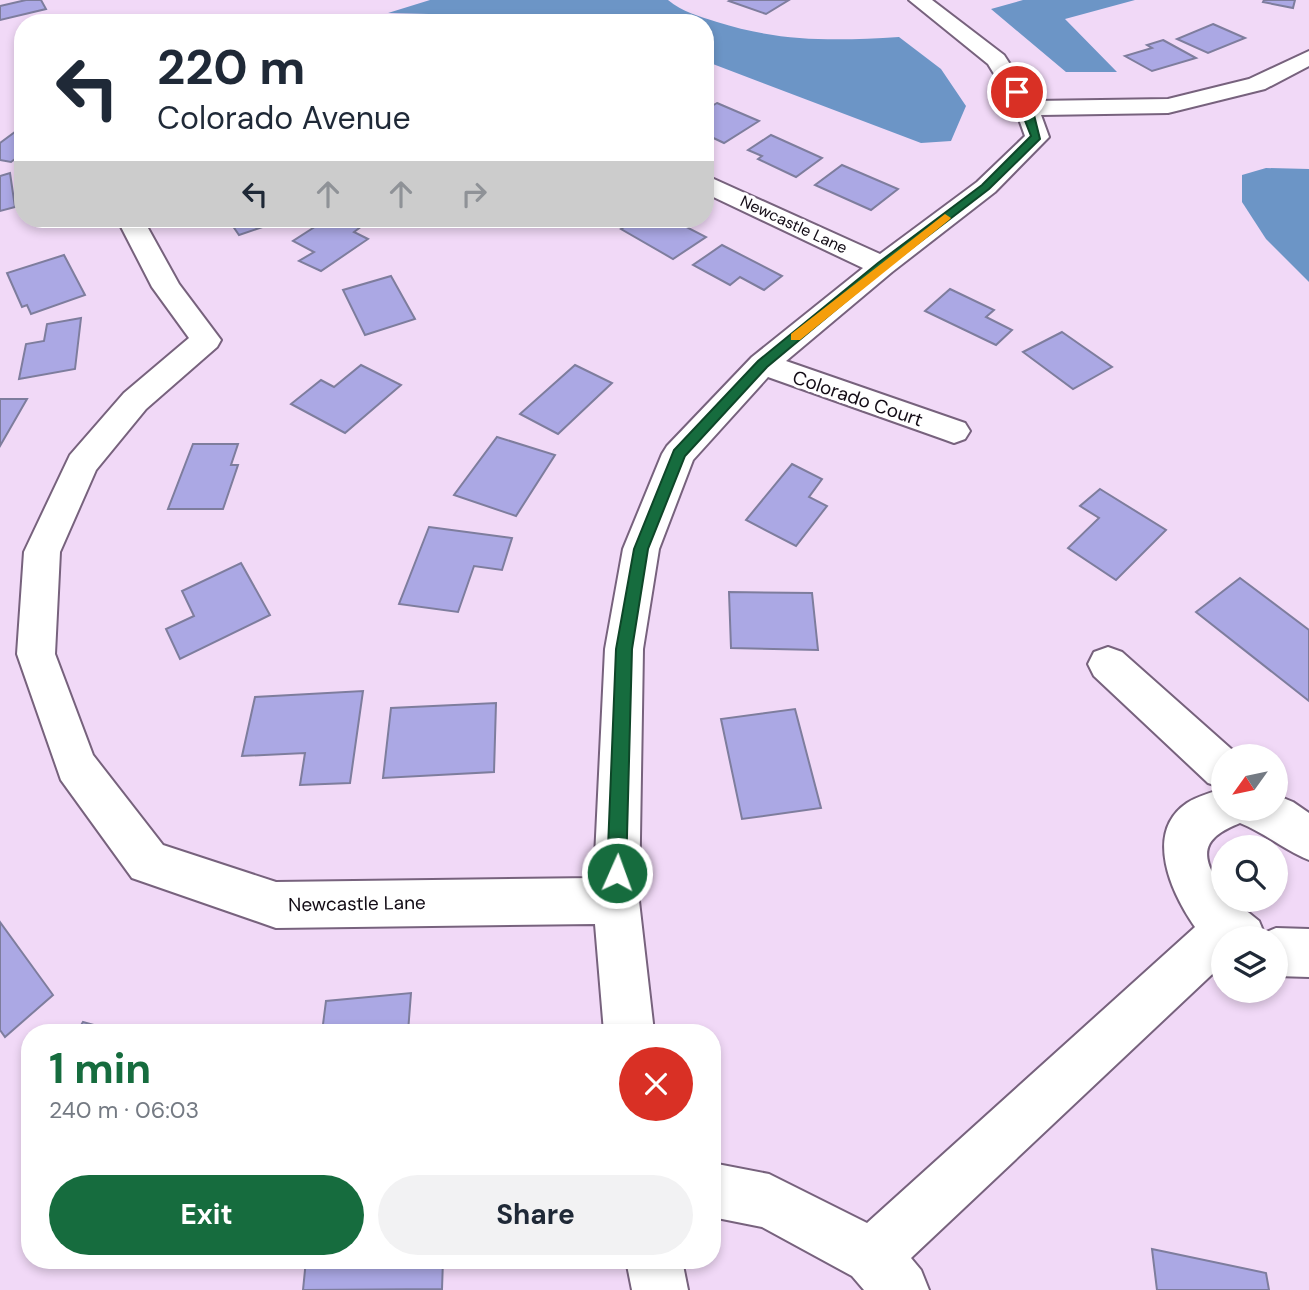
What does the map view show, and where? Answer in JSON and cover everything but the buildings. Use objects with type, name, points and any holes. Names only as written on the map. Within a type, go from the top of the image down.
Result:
[{"type":"street","points":[[628,1024],[616,901],[624,649],[641,549],[679,454],[763,364],[882,266],[986,187],[1037,137],[1027,107],[996,60],[919,0]]},
{"type":"street","points":[[1027,107],[1168,106],[1257,84],[1309,58]]},
{"type":"street","name":"Newcastle Lane","points":[[714,187],[882,266]]},
{"type":"street","name":"Newcastle Lane","points":[[135,228],[166,287],[206,340],[135,401],[82,464],[42,552],[36,654],[76,766],[148,862],[276,905],[515,900],[616,901]]},
{"type":"street","name":"Colorado Court","points":[[763,364],[954,431]]},
{"type":"street","points":[[1108,664],[1211,758]]},
{"type":"street","points":[[1211,812],[1195,823],[1187,841],[1186,862],[1192,885],[1199,897],[1226,926]]},
{"type":"street","points":[[1284,821],[1309,839]]},
{"type":"street","points":[[1288,952],[1309,953]]},
{"type":"street","points":[[721,1192],[769,1201],[887,1273],[1211,956]]},
{"type":"street","points":[[656,1269],[660,1290]]},
{"type":"water","points":[[430,0],[668,0],[692,14],[430,14],[388,13]]},
{"type":"water","points":[[1023,0],[1135,0],[1065,19],[1117,72],[1066,72],[991,9]]},
{"type":"water","points":[[714,21],[785,37],[899,37],[941,69],[966,106],[951,141],[921,143],[714,64]]},
{"type":"water","points":[[1266,168],[1309,169],[1309,282],[1266,239],[1242,202],[1242,175]]},
{"type":"slow traffic","points":[[795,337],[945,218]]},
{"type":"route","points":[[617,873],[624,649],[641,549],[679,454],[763,364],[882,266],[986,187],[1037,137],[1027,107],[1017,92]]}]
